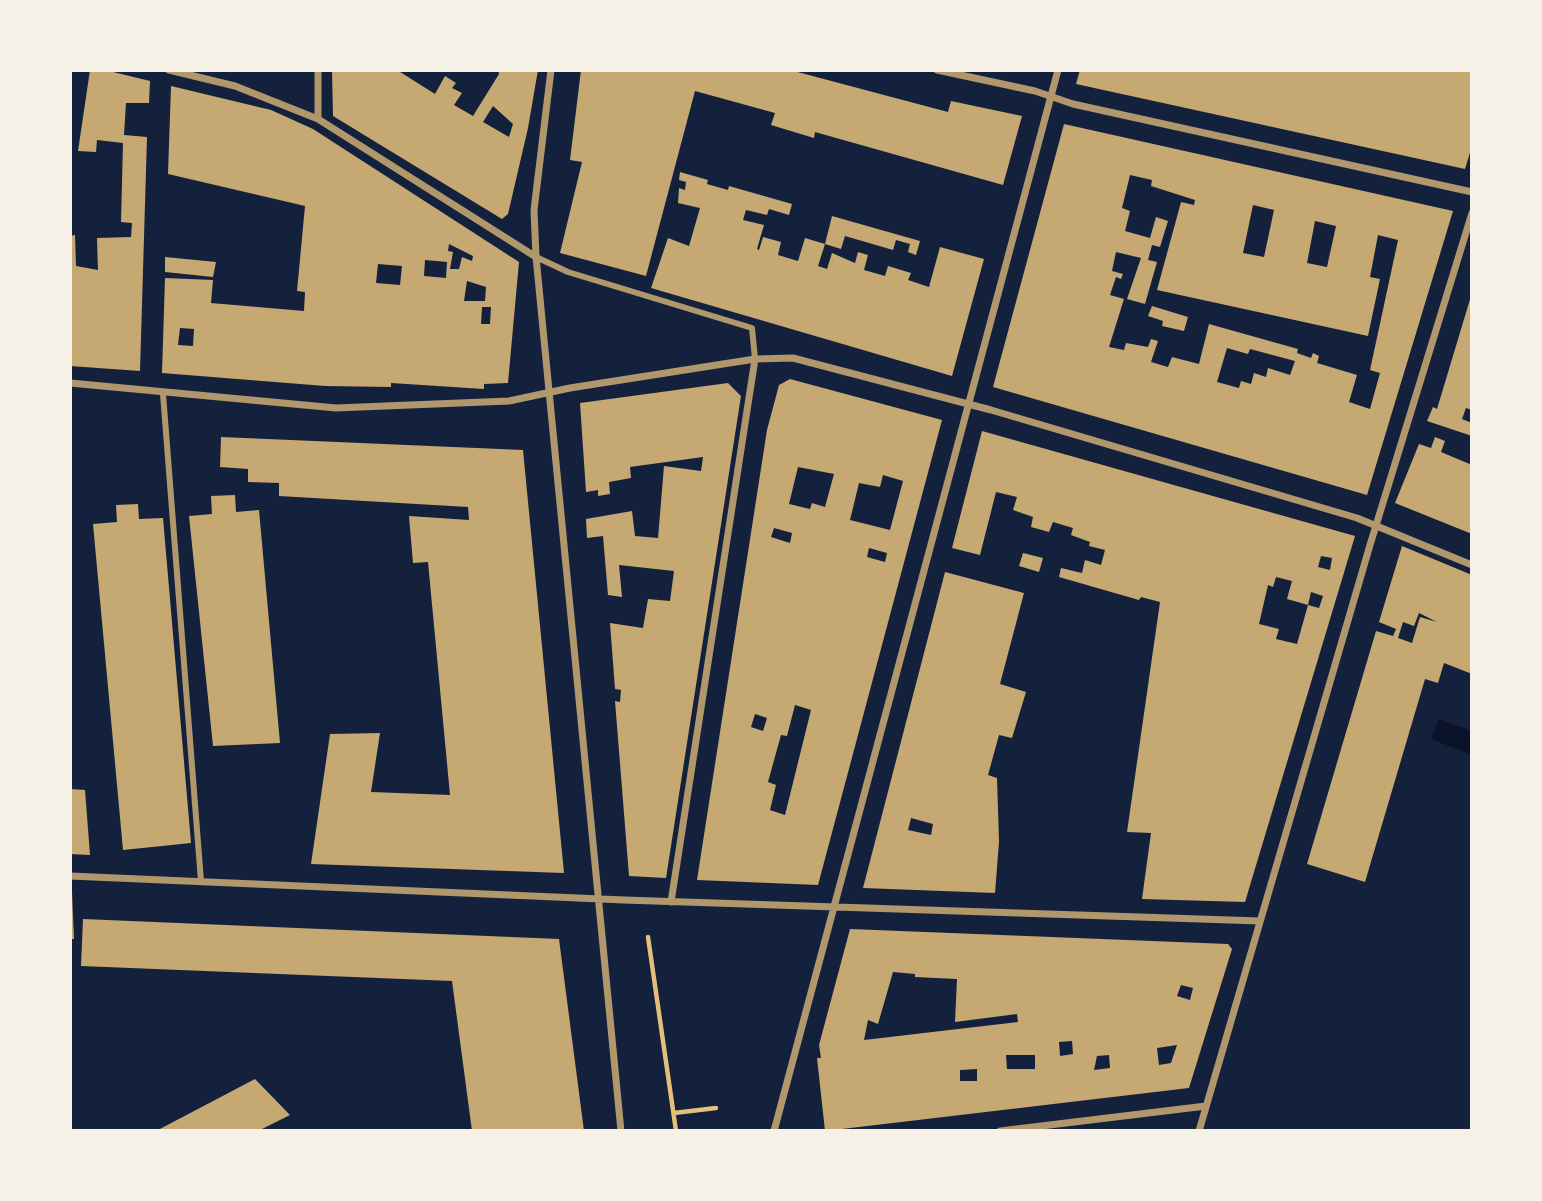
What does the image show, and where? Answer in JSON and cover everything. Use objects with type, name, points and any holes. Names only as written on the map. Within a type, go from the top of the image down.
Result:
[{"type":"street","points":[[169,70],[235,86],[318,119],[536,257],[568,272],[752,328],[755,359],[671,902]]},
{"type":"street","points":[[318,70],[318,119]]},
{"type":"street","points":[[551,70],[534,210],[536,257],[596,899],[621,1131]]},
{"type":"street","points":[[937,70],[1073,104],[1472,192]]},
{"type":"street","points":[[774,1131],[1058,70]]},
{"type":"street","points":[[1199,1131],[1376,525],[1472,213]]},
{"type":"street","points":[[70,383],[163,394],[336,408],[509,401],[755,359],[793,358],[967,404],[1357,518],[1472,565]]},
{"type":"street","points":[[163,394],[201,881]]},
{"type":"street","points":[[70,876],[671,902],[1261,921]]},
{"type":"street","points":[[1000,1131],[1206,1106]]},
{"type":"path","points":[[648,937],[676,1131]]},
{"type":"path","points":[[674,1113],[716,1108]]},
{"type":"water","points":[[1439,719],[1472,731],[1472,755],[1431,739]]},
{"type":"building","points":[[90,70],[105,70],[150,81],[149,103],[126,103],[124,135],[147,137],[140,371],[70,366],[70,236],[75,235],[76,266],[98,270],[97,238],[131,237],[132,223],[121,222],[123,143],[97,140],[96,152],[78,151]]},
{"type":"building","points":[[332,70],[397,70],[435,94],[445,76],[456,83],[452,88],[462,93],[454,105],[473,116],[499,74],[498,70],[538,70],[508,214],[502,219],[333,116]],"holes":[[[493,106],[513,124],[509,137],[483,122]]]},
{"type":"building","points":[[581,70],[790,70],[948,112],[951,101],[1022,116],[1003,185],[815,132],[814,138],[771,125],[775,113],[695,91],[646,276],[560,253],[582,162],[570,160]]},
{"type":"building","points":[[1080,70],[1472,70],[1472,146],[1465,169],[1076,84]]},
{"type":"building","points":[[171,86],[271,110],[313,129],[519,262],[508,383],[484,384],[484,389],[391,383],[391,387],[325,386],[162,373],[165,278],[213,280],[211,303],[304,311],[305,292],[297,291],[305,206],[168,174]],"holes":[[[449,244],[473,256],[472,261],[462,257],[459,269],[450,269],[453,252],[448,251]],[[425,260],[447,262],[446,278],[424,276]],[[378,264],[402,266],[400,285],[376,283]],[[467,281],[486,287],[485,301],[464,301]],[[482,307],[491,307],[490,324],[481,324]],[[180,328],[194,329],[193,346],[178,345]]]},
{"type":"building","points":[[1064,124],[1453,211],[1367,495],[993,387]],"holes":[[[1130,175],[1152,180],[1151,186],[1195,200],[1194,205],[1181,202],[1157,290],[1368,336],[1380,279],[1370,277],[1378,235],[1398,240],[1370,370],[1380,373],[1370,409],[1349,402],[1357,375],[1317,363],[1319,356],[1313,353],[1311,358],[1297,353],[1298,349],[1209,324],[1199,364],[1172,357],[1168,367],[1151,362],[1158,341],[1151,339],[1148,347],[1126,343],[1124,350],[1109,347],[1124,299],[1110,295],[1116,277],[1121,279],[1123,274],[1112,271],[1116,252],[1141,258],[1127,299],[1145,304],[1157,262],[1148,260],[1152,245],[1160,247],[1168,221],[1156,217],[1150,238],[1125,231],[1130,211],[1122,208]],[[1253,205],[1274,210],[1264,257],[1243,253]],[[1315,221],[1336,226],[1327,267],[1307,263]],[[1227,348],[1248,354],[1250,349],[1295,361],[1290,375],[1268,368],[1266,377],[1254,373],[1251,384],[1241,381],[1239,388],[1217,382]]]},
{"type":"building","points":[[680,172],[708,180],[707,184],[728,190],[729,186],[792,204],[789,215],[769,209],[767,215],[746,210],[743,220],[764,225],[757,249],[759,250],[763,237],[781,242],[778,255],[798,261],[805,238],[825,244],[818,266],[827,269],[832,253],[855,263],[858,252],[868,255],[864,270],[885,276],[888,266],[911,273],[908,280],[929,287],[940,247],[984,259],[952,376],[651,288],[668,238],[689,246],[700,208],[678,203],[679,188],[685,190],[686,182],[679,180]]},
{"type":"building","points":[[832,216],[920,241],[916,255],[908,252],[910,244],[896,240],[893,250],[845,236],[841,249],[825,244]]},
{"type":"building","points":[[165,257],[216,262],[213,277],[165,272]]},
{"type":"building","points":[[1471,296],[1472,410],[1466,408],[1462,419],[1472,423],[1472,436],[1427,421],[1433,407],[1437,409]]},
{"type":"building","points":[[1152,306],[1188,317],[1184,331],[1162,326],[1163,321],[1148,316]]},
{"type":"building","points":[[790,379],[942,420],[818,885],[697,880],[767,430],[779,385]],"holes":[[[798,467],[834,474],[825,507],[812,503],[810,509],[789,504]],[[883,475],[903,481],[890,530],[850,520],[859,483],[880,487]],[[774,528],[792,533],[790,543],[771,537]],[[869,548],[887,553],[885,562],[867,557]],[[795,705],[811,710],[785,815],[770,810],[776,785],[768,782],[781,735],[787,736]],[[755,714],[767,718],[763,731],[751,727]]]},
{"type":"building","points":[[728,383],[741,396],[666,878],[629,876],[615,701],[620,702],[621,690],[615,689],[610,623],[643,628],[648,599],[670,601],[674,571],[619,565],[622,597],[608,595],[603,536],[587,538],[586,519],[632,511],[635,536],[658,538],[664,466],[701,471],[703,457],[630,467],[631,478],[609,482],[610,494],[598,496],[598,490],[586,492],[580,403]]},
{"type":"building","points":[[982,431],[1355,536],[1245,902],[1142,899],[1151,833],[1127,832],[1160,602],[1141,597],[1139,600],[1059,577],[1061,568],[1082,573],[1085,560],[1101,565],[1105,550],[1089,546],[1090,542],[1071,535],[1073,528],[1053,522],[1049,532],[1031,527],[1033,517],[1013,510],[1017,497],[996,492],[980,555],[952,548]],"holes":[[[1321,556],[1332,558],[1330,570],[1318,567]],[[1276,577],[1292,581],[1287,599],[1308,605],[1297,644],[1276,639],[1279,629],[1259,624],[1268,585],[1273,587]],[[1311,592],[1323,596],[1319,608],[1308,605]]]},
{"type":"building","points":[[221,437],[523,450],[564,873],[311,864],[330,734],[380,733],[371,792],[450,795],[428,562],[413,563],[409,516],[469,520],[468,507],[279,496],[279,483],[248,482],[248,469],[220,467]]},
{"type":"building","points":[[1435,437],[1445,441],[1441,452],[1472,465],[1472,534],[1395,503],[1419,444],[1431,448]]},
{"type":"building","points":[[235,495],[236,512],[259,510],[280,743],[213,746],[189,516],[212,514],[211,496]]},
{"type":"building","points":[[138,504],[139,519],[163,518],[191,843],[123,850],[93,524],[117,522],[116,505]]},
{"type":"building","points":[[1402,546],[1472,575],[1472,674],[1444,663],[1438,683],[1425,679],[1365,882],[1307,864],[1376,631],[1393,636],[1396,629],[1379,622]],"holes":[[[1419,613],[1437,622],[1420,617],[1412,643],[1398,638],[1403,622],[1414,626]]]},
{"type":"building","points":[[1023,553],[1043,558],[1039,572],[1019,566]]},
{"type":"building","points":[[945,572],[1024,593],[1000,684],[1026,692],[1012,738],[999,735],[988,775],[997,778],[999,842],[995,893],[863,888]],"holes":[[[911,818],[933,824],[931,835],[908,830]]]},
{"type":"building","points":[[70,789],[85,790],[90,855],[70,854]]},
{"type":"building","points":[[72,892],[74,939],[70,939]]},
{"type":"building","points":[[83,919],[559,939],[584,1131],[472,1131],[452,981],[81,966]]},
{"type":"building","points":[[850,929],[1228,944],[1232,949],[1189,1088],[825,1131],[817,1058],[821,1058],[819,1045]],"holes":[[[893,972],[915,974],[915,977],[957,979],[955,1022],[1017,1014],[1018,1022],[864,1040],[868,1020],[878,1024]],[[1181,985],[1193,988],[1190,1000],[1177,996]],[[1072,1041],[1073,1054],[1060,1056],[1059,1042]],[[1177,1045],[1171,1063],[1159,1065],[1157,1048]],[[1006,1055],[1035,1055],[1035,1069],[1007,1069]],[[1109,1055],[1110,1068],[1094,1070],[1097,1056]],[[977,1069],[977,1081],[960,1081],[960,1070]]]},
{"type":"building","points":[[255,1079],[290,1115],[258,1131],[156,1131]]}]
